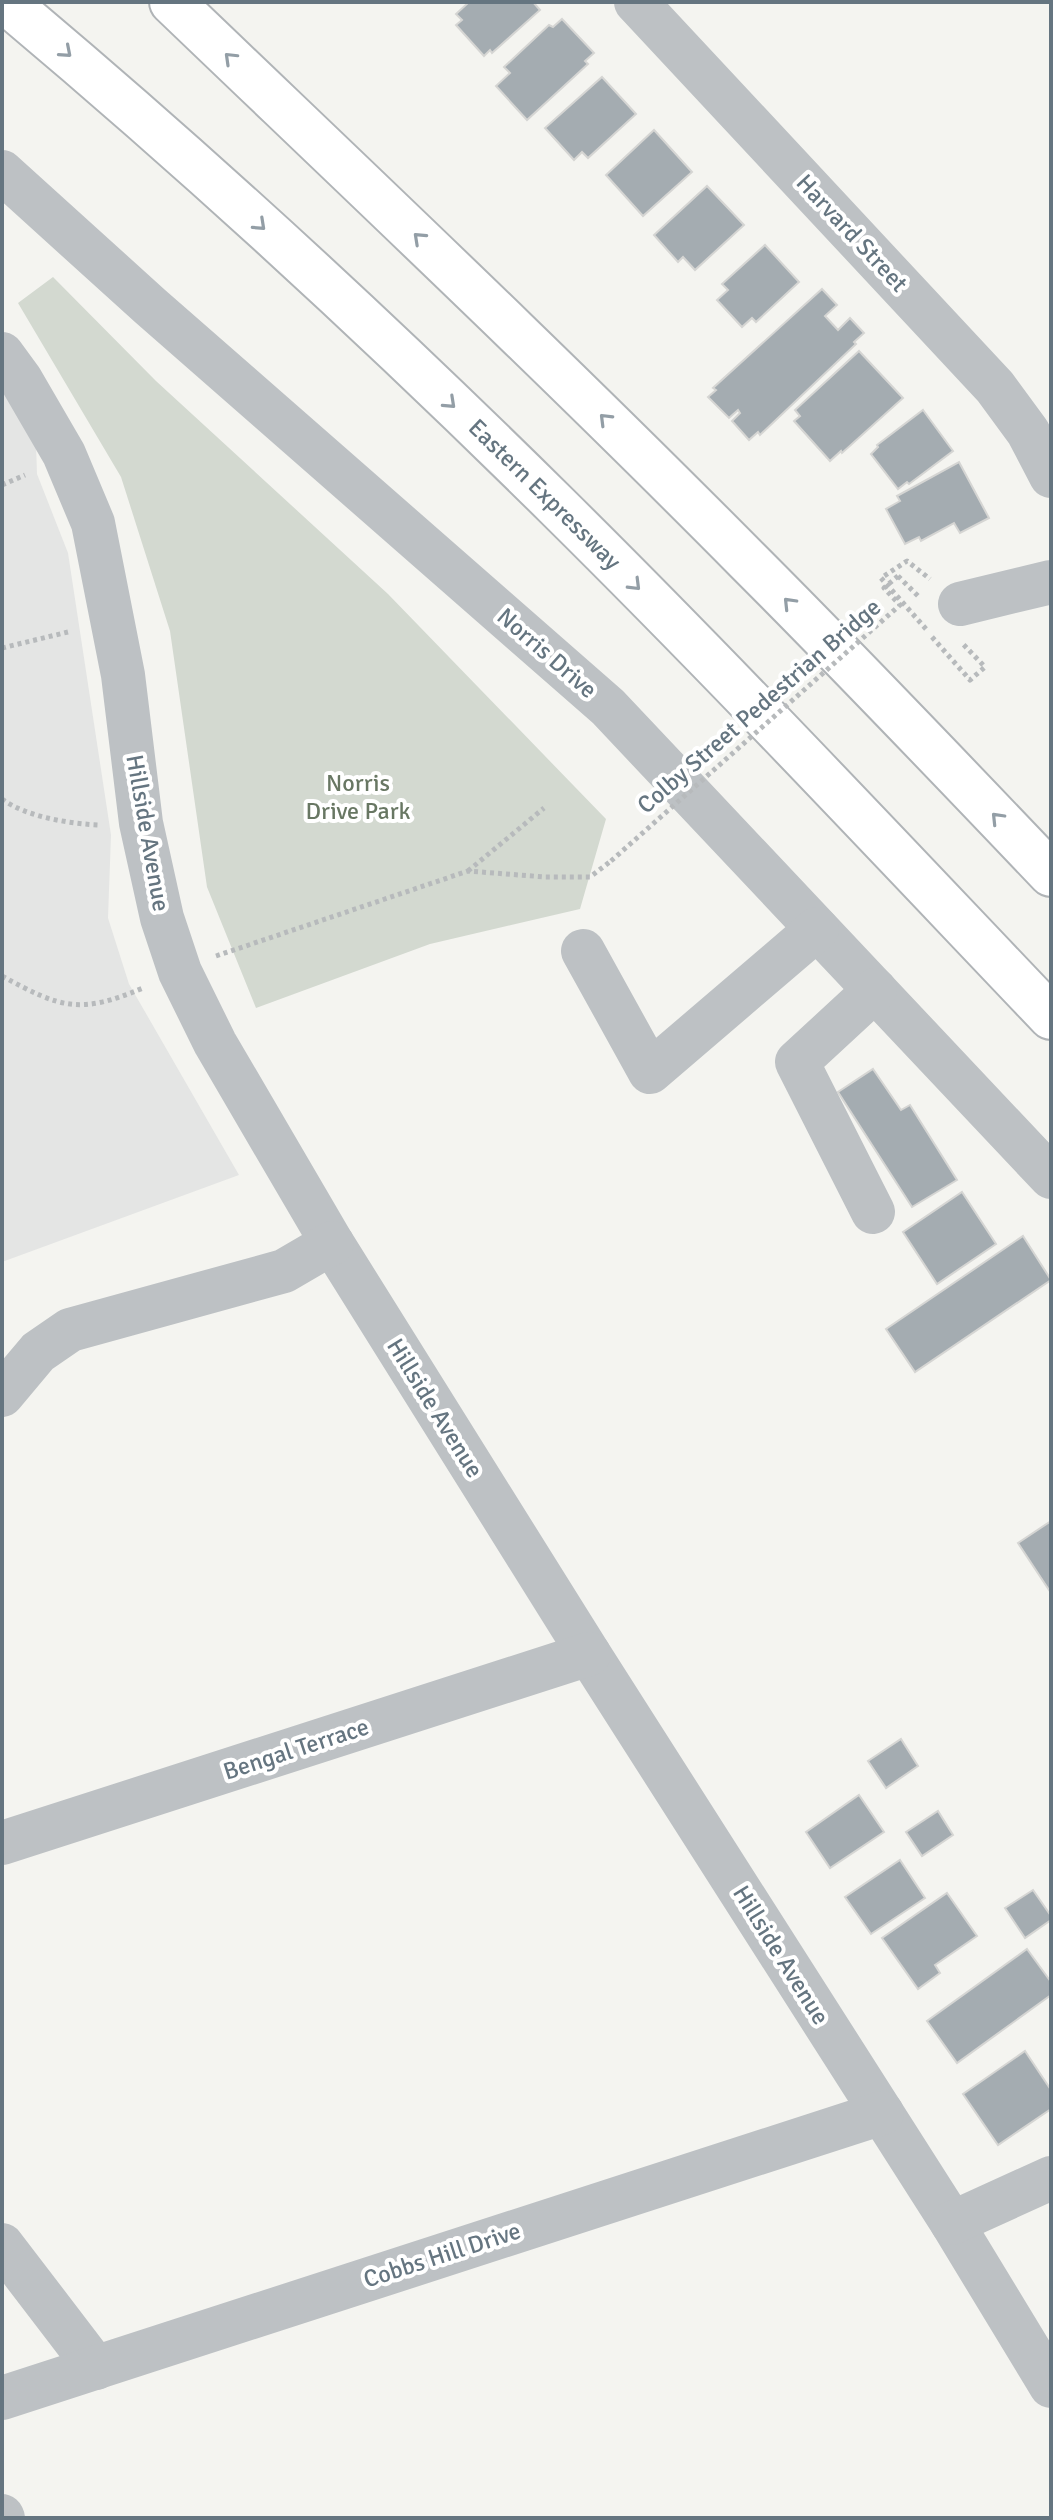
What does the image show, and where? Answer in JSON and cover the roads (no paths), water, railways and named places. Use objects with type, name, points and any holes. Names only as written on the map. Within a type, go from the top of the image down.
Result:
[{"type":"highway","name":"Eastern Expressway","points":[[6,2],[212,180],[558,506],[1051,1017]]},
{"type":"highway","points":[[172,2],[469,286],[728,540],[1051,874]]},
{"type":"street","name":"Harvard Street","points":[[636,2],[995,387],[1028,432],[1051,476]]},
{"type":"street","name":"Norris Drive","points":[[2,172],[150,306],[608,707],[1051,1177]]},
{"type":"street","name":"Hillside Avenue","points":[[2,354],[21,380],[64,454],[93,523],[123,675],[141,823],[162,918],[180,972],[215,1043],[332,1243],[589,1654],[952,2223],[1051,2386]]},
{"type":"street","points":[[960,604],[1051,582]]},
{"type":"street","points":[[583,951],[650,1072],[817,929]]},
{"type":"street","points":[[873,1212],[797,1062],[875,990]]},
{"type":"street","points":[[2,1395],[38,1352],[70,1330],[284,1271],[332,1243]]},
{"type":"street","name":"Bengal Terrace","points":[[2,1843],[589,1654]]},
{"type":"street","name":"Cobbs Hill Drive","points":[[2,2398],[882,2113]]},
{"type":"street","points":[[952,2223],[1051,2178]]},
{"type":"street","points":[[2,2245],[96,2368]]},
{"type":"park label","name":"Norris Drive Park","points":[[358,797]]}]
